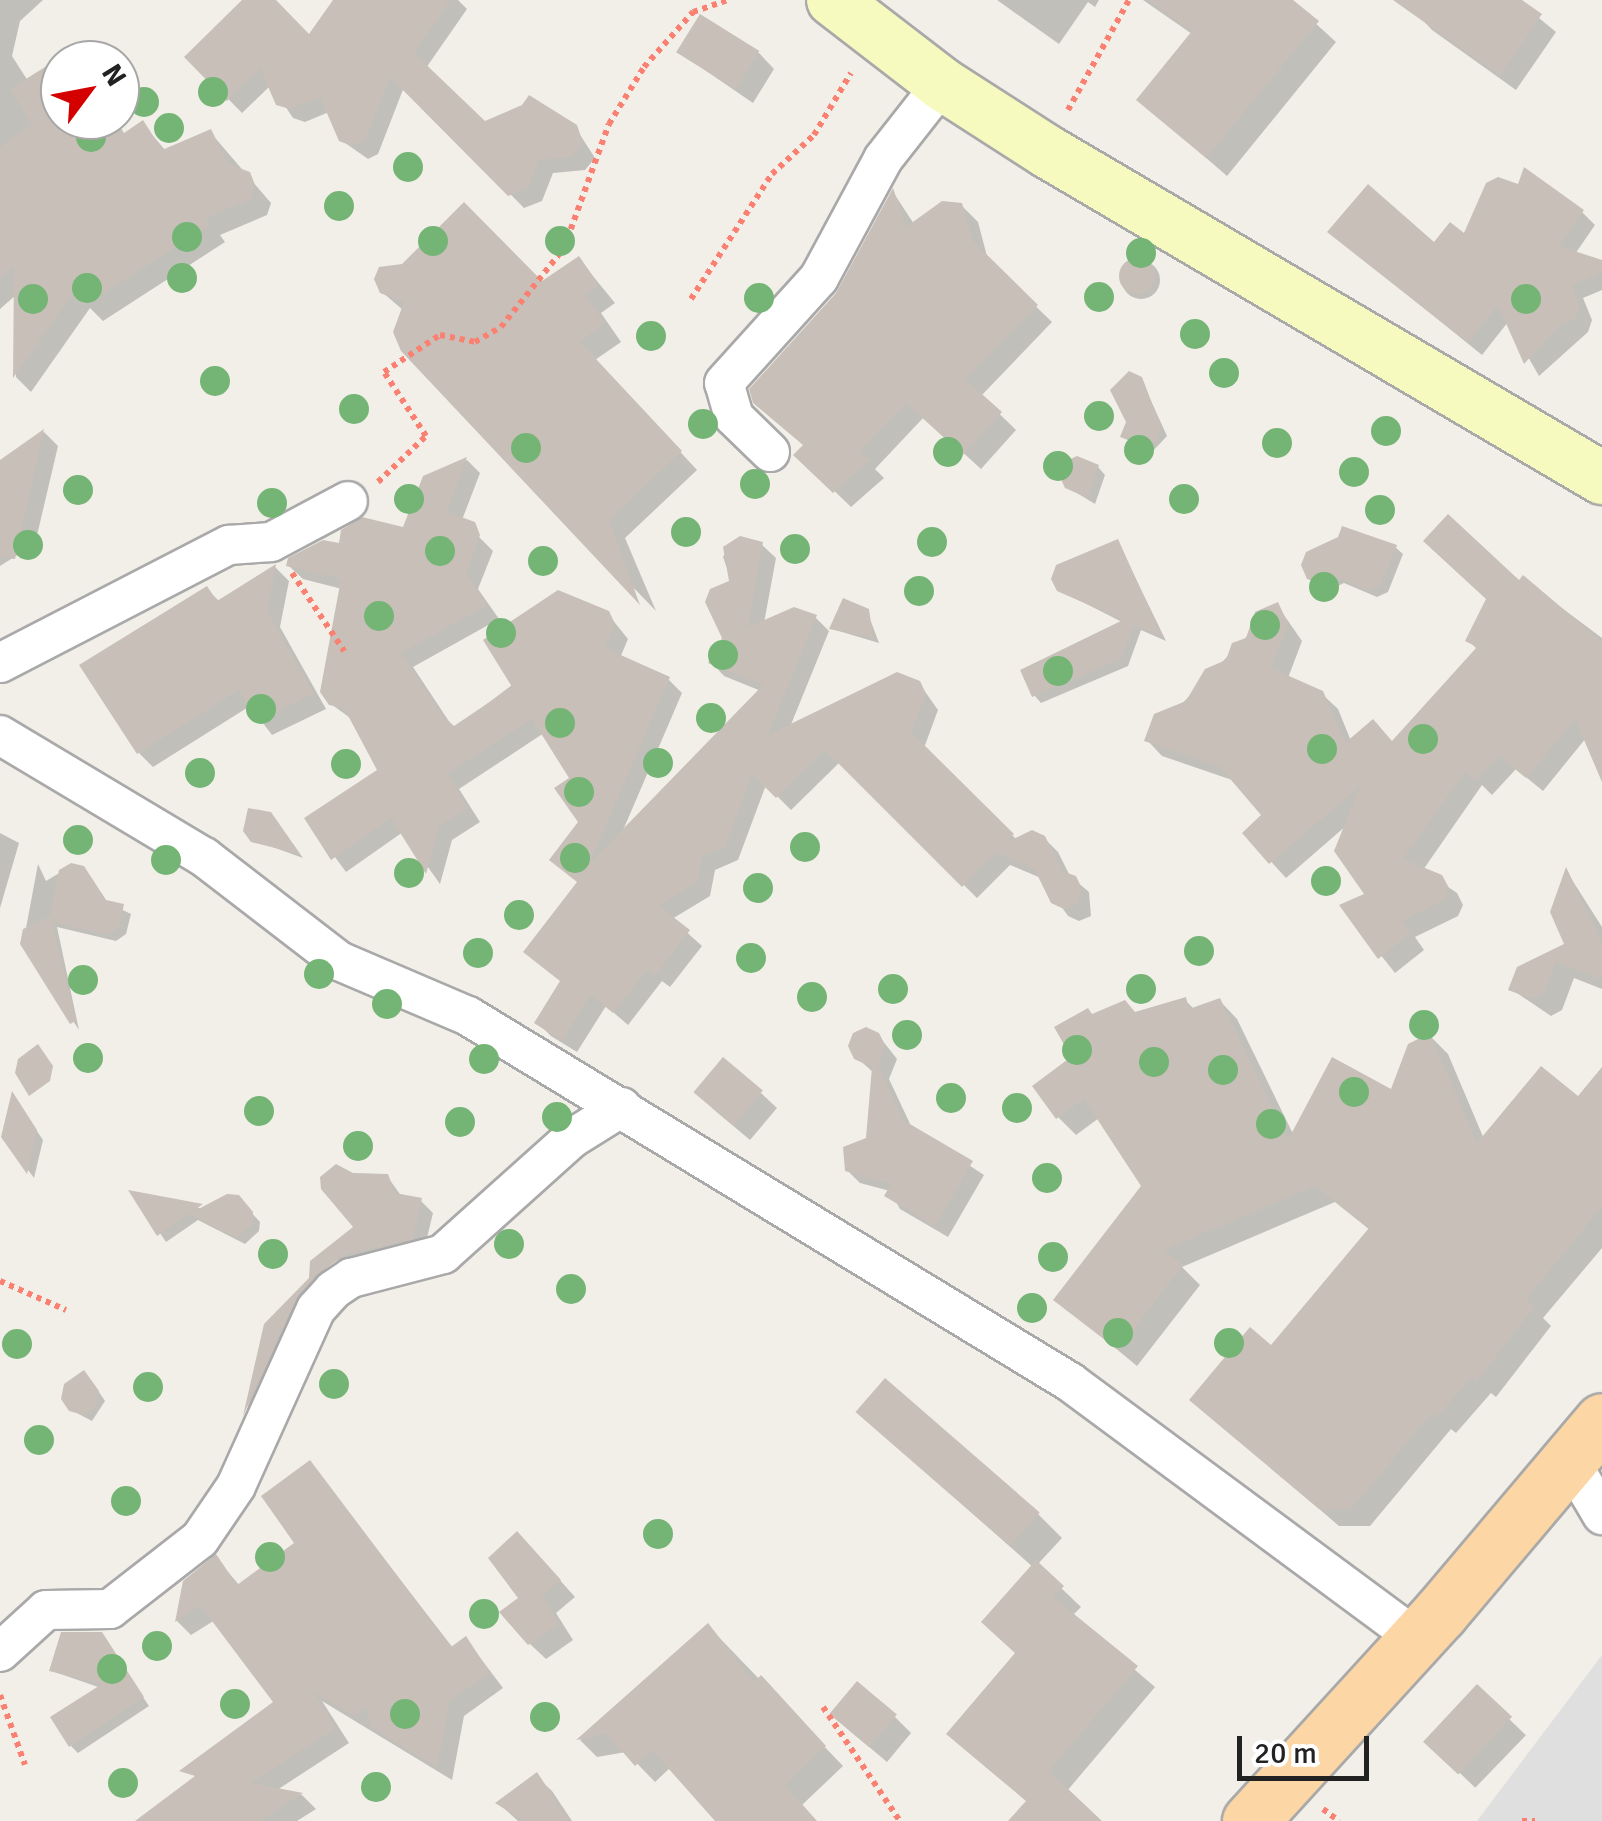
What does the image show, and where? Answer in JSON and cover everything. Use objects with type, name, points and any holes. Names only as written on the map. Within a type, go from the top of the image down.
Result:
[{"type":"main road","points":[[1250,1821],[1417,1639],[1586,1441]]},
{"type":"street","points":[[833,0],[942,84],[1048,152],[1602,478]]},
{"type":"street","points":[[770,452],[734,417],[724,383],[819,278],[884,159],[942,84]]},
{"type":"street","points":[[0,663],[230,545],[272,542],[348,501]]},
{"type":"street","points":[[0,735],[204,856],[339,961],[468,1016],[1070,1382],[1417,1639]]},
{"type":"street","points":[[0,1652],[46,1610],[110,1608],[200,1539],[236,1486],[316,1309],[333,1290],[351,1278],[443,1254],[571,1139],[622,1107]]},
{"type":"street","points":[[1586,1441],[1602,1515]]},
{"type":"path","points":[[348,501],[396,471],[426,436],[384,372],[440,335],[475,342],[501,327],[564,248],[608,124],[644,67],[694,12],[728,0]]},
{"type":"path","points":[[1048,152],[1096,52],[1130,0]]},
{"type":"path","points":[[691,299],[772,174],[814,136],[875,32]]},
{"type":"path","points":[[272,542],[344,651]]},
{"type":"path","points":[[0,1281],[66,1310]]},
{"type":"path","points":[[0,1695],[25,1765]]},
{"type":"path","points":[[823,1707],[900,1821]]},
{"type":"path","points":[[1522,1821],[1535,1821]]},
{"type":"shaded area","points":[[1602,1655],[1602,1821],[1477,1821]]},
{"type":"building","points":[[242,0],[276,0],[309,34],[333,0],[451,0],[414,53],[485,121],[522,105],[529,95],[577,125],[583,143],[571,157],[539,160],[528,188],[508,196],[390,77],[365,141],[352,146],[339,141],[320,97],[290,109],[276,105],[260,68],[227,101],[184,57]]},
{"type":"building","points":[[1148,0],[1293,0],[1319,21],[1206,158],[1136,100],[1192,31]]},
{"type":"building","points":[[1393,0],[1522,0],[1542,14],[1500,76]]},
{"type":"building","points":[[700,14],[759,51],[736,89],[676,52]]},
{"type":"building","points":[[40,70],[40,140],[140,140],[143,120],[162,150],[211,129],[228,164],[250,172],[255,185],[251,199],[206,218],[210,225],[84,306],[75,291],[13,378],[14,267],[0,279],[0,147],[32,124],[10,89]]},
{"type":"building","points":[[1524,167],[1584,210],[1559,246],[1602,260],[1602,272],[1572,285],[1580,305],[1575,319],[1560,325],[1524,364],[1498,305],[1468,343],[1327,232],[1368,184],[1434,242],[1450,222],[1464,233],[1486,183],[1498,177],[1518,184]]},
{"type":"building","points":[[893,188],[906,227],[942,201],[962,203],[973,241],[1038,305],[965,379],[1002,412],[963,455],[906,403],[860,451],[870,460],[833,493],[793,455],[803,445],[753,403],[749,389],[836,293]]},
{"type":"building","points":[[464,202],[542,281],[579,256],[599,285],[585,295],[605,323],[580,342],[682,451],[609,520],[640,605],[401,351],[393,332],[404,302],[380,293],[374,279],[379,267],[402,264]]},
{"type":"building","points":[[1137,258],[1150,263],[1155,276],[1150,289],[1137,294],[1124,289],[1119,276],[1124,263]]},
{"type":"building","points":[[1129,371],[1142,377],[1161,427],[1156,441],[1143,446],[1120,437],[1126,422],[1110,390]]},
{"type":"building","points":[[44,429],[15,559],[0,557],[0,460]]},
{"type":"building","points":[[1077,456],[1099,465],[1088,498],[1065,488],[1059,475],[1064,462]]},
{"type":"building","points":[[467,457],[447,512],[475,522],[480,535],[466,574],[488,605],[401,653],[443,716],[454,726],[512,687],[483,640],[558,590],[609,611],[615,624],[605,648],[670,677],[589,864],[763,685],[708,663],[722,638],[705,602],[710,589],[729,581],[723,547],[740,536],[763,542],[748,627],[794,607],[817,615],[768,735],[897,672],[920,681],[926,694],[911,732],[1014,834],[1005,843],[1032,830],[1045,836],[1062,871],[1076,876],[1082,889],[1077,903],[1064,909],[1051,903],[1034,868],[995,853],[962,887],[825,750],[776,798],[752,774],[725,847],[702,856],[697,882],[659,906],[690,930],[655,976],[647,970],[613,1013],[591,995],[562,1041],[534,1023],[560,981],[523,952],[577,882],[549,860],[578,822],[554,788],[569,778],[532,719],[447,774],[468,808],[439,826],[426,874],[391,818],[331,860],[304,818],[377,770],[344,708],[329,705],[320,692],[341,579],[286,566],[288,558],[323,540],[339,543],[341,530],[362,517],[403,527],[423,476]]},
{"type":"building","points":[[1448,514],[1519,580],[1523,575],[1602,642],[1602,782],[1575,719],[1526,778],[1499,756],[1475,781],[1465,772],[1403,859],[1442,875],[1449,888],[1443,901],[1402,921],[1411,933],[1378,959],[1339,905],[1364,894],[1334,851],[1360,786],[1269,864],[1242,833],[1261,815],[1220,767],[1144,741],[1154,714],[1186,701],[1205,669],[1226,660],[1232,643],[1246,638],[1255,612],[1278,602],[1288,624],[1271,668],[1323,691],[1345,743],[1373,719],[1392,741],[1477,647],[1465,641],[1486,599],[1423,541]]},
{"type":"building","points":[[1342,526],[1397,545],[1381,585],[1368,591],[1335,577],[1320,583],[1307,579],[1301,565],[1306,552],[1338,537]]},
{"type":"building","points":[[1118,539],[1162,637],[1134,625],[1121,659],[1032,697],[1020,670],[1123,620],[1057,591],[1051,579],[1056,565]]},
{"type":"building","points":[[276,564],[267,611],[314,694],[256,722],[239,690],[137,754],[79,665],[207,586],[217,601]]},
{"type":"building","points":[[843,598],[869,609],[873,638],[829,629]]},
{"type":"building","points":[[248,808],[271,812],[300,854],[251,842],[243,831]]},
{"type":"building","points":[[71,863],[84,866],[106,900],[124,904],[119,927],[108,935],[52,922],[76,1021],[70,1024],[20,944],[23,929],[50,916],[59,870]]},
{"type":"building","points":[[1566,867],[1602,942],[1602,980],[1556,962],[1544,993],[1532,999],[1508,990],[1517,967],[1564,944],[1550,912]]},
{"type":"building","points":[[1186,997],[1189,1009],[1220,998],[1288,1140],[1332,1057],[1391,1089],[1408,1044],[1430,1033],[1477,1143],[1541,1066],[1578,1096],[1602,1067],[1602,1207],[1526,1299],[1535,1306],[1477,1381],[1472,1377],[1437,1417],[1432,1413],[1351,1509],[1319,1509],[1189,1400],[1250,1327],[1271,1345],[1369,1228],[1315,1186],[1164,1250],[1183,1265],[1118,1350],[1053,1300],[1141,1186],[1084,1099],[1056,1119],[1032,1086],[1071,1057],[1054,1027],[1088,1008],[1092,1014],[1125,1000],[1135,1012]]},
{"type":"building","points":[[866,1027],[879,1033],[885,1045],[878,1065],[903,1120],[973,1161],[935,1226],[884,1196],[891,1184],[845,1171],[843,1147],[866,1138],[872,1067],[854,1059],[848,1046],[853,1033]]},
{"type":"building","points":[[38,1044],[53,1066],[50,1081],[29,1096],[15,1073],[18,1059]]},
{"type":"building","points":[[723,1057],[763,1090],[733,1126],[693,1092]]},
{"type":"building","points":[[12,1091],[37,1130],[27,1174],[1,1137]]},
{"type":"building","points":[[336,1164],[353,1173],[388,1174],[395,1193],[422,1198],[413,1239],[345,1255],[316,1275],[296,1300],[243,1416],[264,1324],[309,1278],[310,1261],[353,1227],[321,1189],[320,1177]]},
{"type":"building","points":[[128,1190],[203,1204],[157,1236]]},
{"type":"building","points":[[227,1194],[239,1195],[253,1212],[253,1224],[236,1238],[189,1214]]},
{"type":"building","points":[[84,1370],[99,1391],[96,1406],[84,1415],[69,1411],[61,1399],[64,1384]]},
{"type":"building","points":[[885,1378],[1040,1512],[1010,1546],[855,1412]]},
{"type":"building","points":[[310,1460],[451,1647],[466,1636],[490,1673],[450,1701],[437,1768],[370,1726],[367,1708],[354,1716],[314,1692],[336,1728],[251,1783],[303,1793],[260,1821],[135,1821],[195,1776],[179,1771],[273,1702],[200,1605],[175,1622],[183,1581],[216,1554],[237,1585],[294,1543],[261,1496]]},
{"type":"building","points":[[517,1531],[561,1580],[542,1596],[559,1624],[528,1645],[499,1612],[518,1598],[488,1558]]},
{"type":"building","points":[[1036,1560],[1064,1586],[1053,1597],[1138,1666],[1049,1771],[1102,1821],[1008,1821],[1026,1801],[946,1734],[1015,1653],[981,1622]]},
{"type":"building","points":[[708,1623],[754,1682],[761,1675],[826,1746],[785,1785],[817,1821],[715,1821],[652,1750],[635,1766],[607,1734],[576,1740]]},
{"type":"building","points":[[61,1632],[102,1632],[144,1697],[69,1747],[50,1717],[102,1684],[49,1671]]},
{"type":"building","points":[[857,1681],[897,1714],[869,1747],[829,1714]]},
{"type":"building","points":[[1477,1684],[1512,1717],[1458,1775],[1423,1742]]},
{"type":"building","points":[[537,1772],[569,1821],[524,1821],[495,1803]]}]
